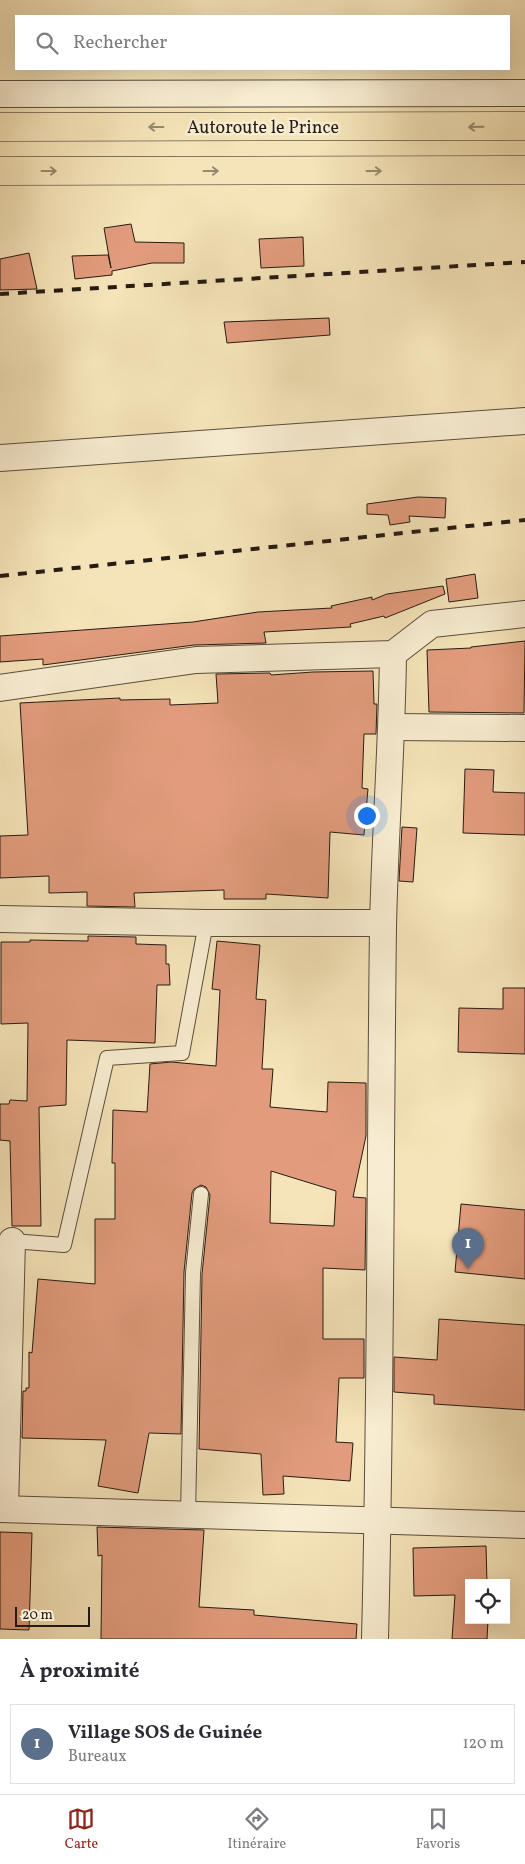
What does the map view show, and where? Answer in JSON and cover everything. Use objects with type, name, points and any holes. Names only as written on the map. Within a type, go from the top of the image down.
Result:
[{"type":"main road","name":"Autoroute le Prince","points":[[0,127],[525,126]]},
{"type":"main road","points":[[0,170],[525,170]]},
{"type":"street","points":[[0,94],[525,93]]},
{"type":"street","points":[[0,458],[525,421]]},
{"type":"street","points":[[0,688],[196,660],[393,654],[432,624],[525,614]]},
{"type":"street","points":[[375,1639],[378,1521],[384,923],[393,654]]},
{"type":"street","points":[[392,727],[525,728]]},
{"type":"street","points":[[0,919],[206,923],[384,923]]},
{"type":"street","points":[[12,1241],[3,1509],[525,1525]]},
{"type":"lane","points":[[12,1241],[64,1245],[107,1058],[182,1053],[206,923]]},
{"type":"lane","points":[[188,1515],[193,1273],[201,1194]]},
{"type":"building","points":[[131,224],[135,242],[184,243],[184,263],[152,263],[112,271],[112,275],[75,279],[72,256],[108,255],[111,268],[104,228]]},
{"type":"building","points":[[303,237],[304,266],[261,268],[259,239]]},
{"type":"building","points":[[29,253],[37,289],[0,290],[0,259]]},
{"type":"building","points":[[329,318],[330,335],[227,343],[224,322]]},
{"type":"building","points":[[418,497],[446,498],[445,518],[409,516],[410,522],[390,525],[388,515],[367,514],[367,504]]},
{"type":"building","points":[[475,574],[478,598],[449,602],[446,579]]},
{"type":"building","points":[[443,586],[445,594],[385,618],[384,616],[350,624],[351,627],[264,632],[266,643],[194,645],[43,665],[43,659],[0,662],[0,636],[193,622],[258,612],[332,608],[331,606],[372,597],[372,600],[387,594]]},
{"type":"building","points":[[525,641],[524,713],[429,712],[427,650],[471,648]]},
{"type":"building","points":[[373,671],[374,704],[377,704],[376,734],[364,734],[362,788],[368,789],[364,835],[330,832],[328,898],[266,894],[266,899],[224,899],[224,890],[134,893],[135,907],[87,906],[87,892],[49,893],[49,876],[0,878],[0,836],[28,835],[20,703],[120,698],[120,700],[170,699],[170,705],[218,703],[216,674],[270,673],[271,675]]},
{"type":"building","points":[[465,769],[494,770],[493,792],[525,793],[525,835],[463,833]]},
{"type":"building","points":[[402,827],[417,828],[413,882],[399,881]]},
{"type":"building","points":[[88,936],[136,937],[136,944],[166,945],[166,964],[169,964],[170,985],[157,985],[155,1043],[67,1040],[66,1105],[39,1107],[41,1226],[12,1226],[10,1141],[0,1140],[0,1104],[9,1104],[10,1100],[27,1101],[28,1023],[1,1024],[1,942],[30,942],[30,940],[88,941]]},
{"type":"building","points":[[217,941],[260,945],[256,999],[266,1000],[262,1069],[273,1069],[270,1107],[327,1112],[328,1082],[366,1083],[366,1136],[353,1197],[366,1198],[365,1270],[323,1268],[323,1339],[364,1339],[364,1378],[339,1378],[336,1442],[353,1443],[350,1481],[283,1476],[284,1494],[263,1495],[261,1454],[199,1449],[202,1274],[210,1195],[206,1187],[201,1185],[194,1189],[192,1193],[184,1272],[181,1434],[149,1433],[138,1493],[98,1486],[106,1440],[22,1438],[23,1391],[29,1388],[29,1352],[32,1353],[38,1279],[95,1284],[95,1219],[115,1219],[115,1163],[112,1163],[113,1110],[147,1112],[150,1064],[171,1062],[216,1066],[220,990],[212,989]],"holes":[[[271,1171],[336,1191],[334,1226],[270,1223]]]},
{"type":"building","points":[[503,988],[525,988],[525,1054],[458,1052],[459,1008],[503,1009]]},
{"type":"building","points":[[461,1204],[525,1210],[525,1279],[455,1272]]},
{"type":"building","points":[[439,1319],[525,1325],[525,1410],[434,1404],[434,1395],[394,1392],[394,1357],[437,1360]]},
{"type":"building","points":[[97,1527],[204,1530],[199,1607],[254,1610],[254,1615],[357,1624],[356,1639],[101,1639],[102,1555],[98,1556]]},
{"type":"building","points":[[0,1532],[32,1533],[29,1630],[0,1629]]},
{"type":"building","points":[[486,1546],[487,1579],[465,1579],[465,1624],[488,1624],[487,1639],[452,1639],[455,1595],[414,1596],[413,1548]]},
{"type":"railway","points":[[0,294],[525,262]]},
{"type":"railway","points":[[0,576],[525,520]]},
{"type":"place","name":"Village SOS de Guinée","points":[[468,1269]]}]
